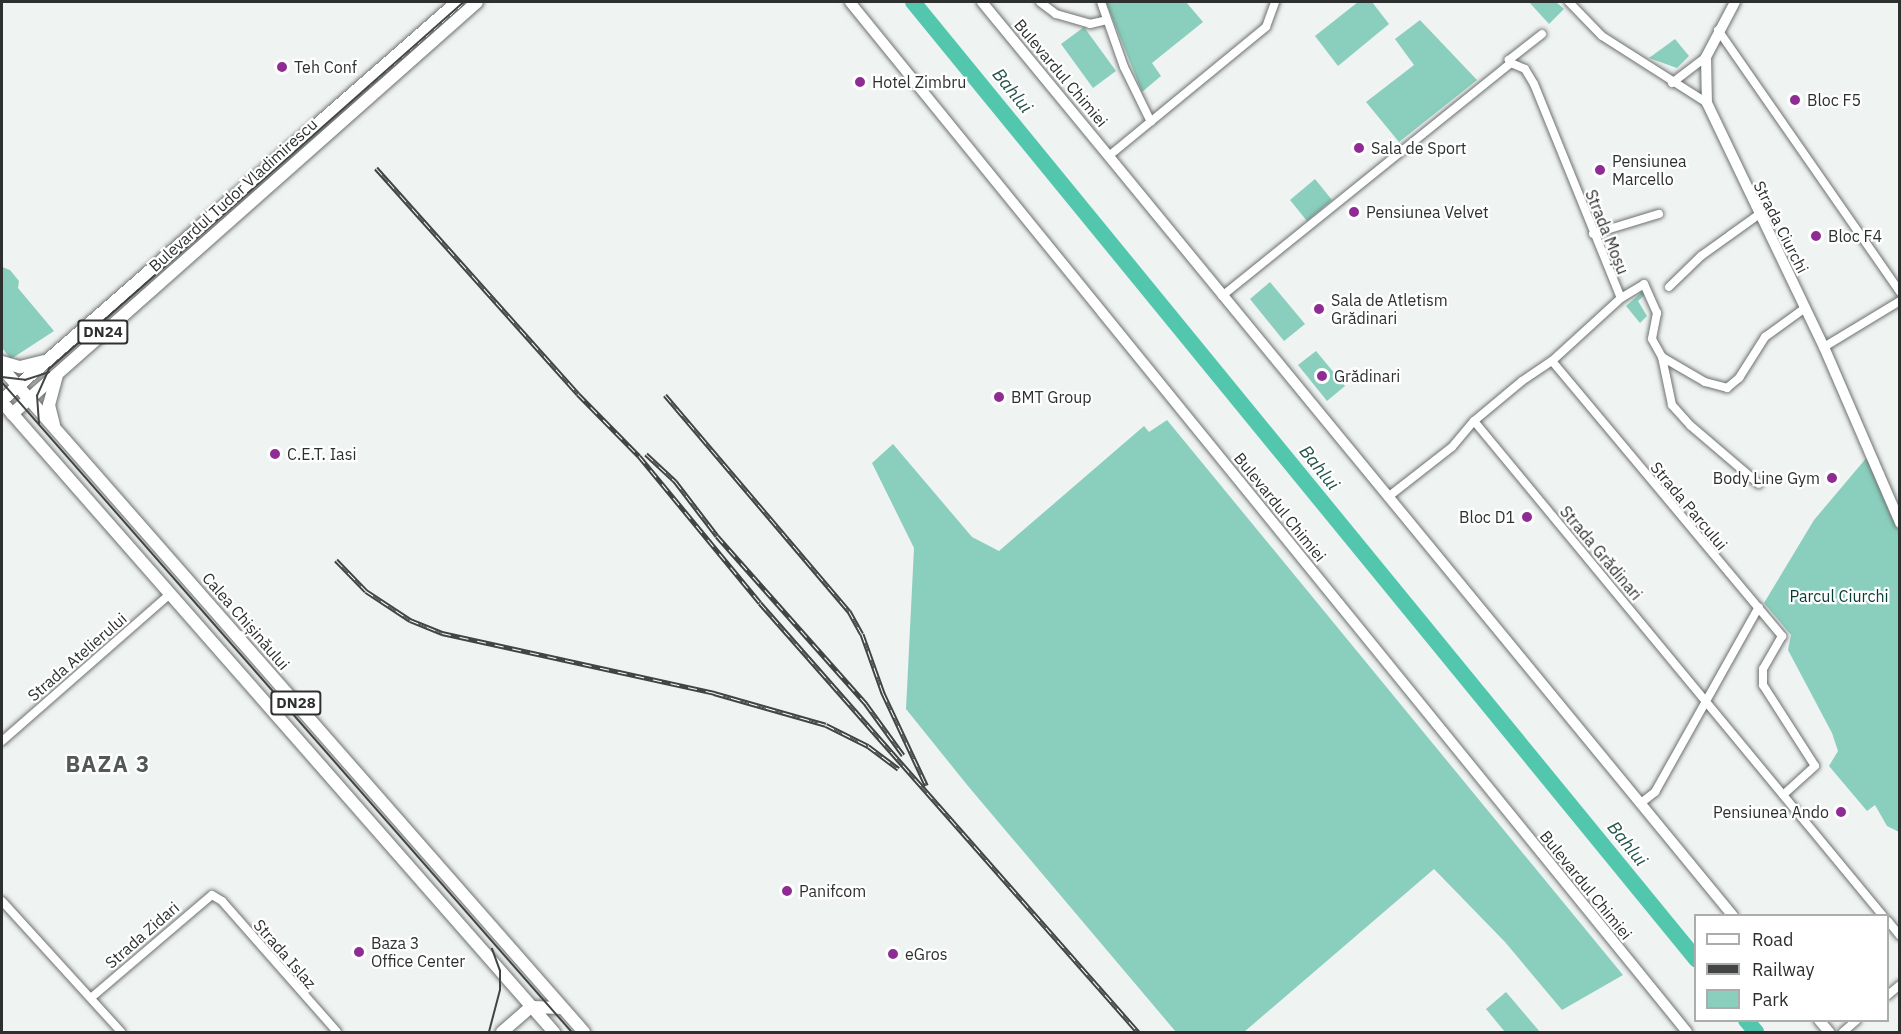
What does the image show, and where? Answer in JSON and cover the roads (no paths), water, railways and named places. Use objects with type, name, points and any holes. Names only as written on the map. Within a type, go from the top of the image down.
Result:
[{"type":"main road","name":"Bulevardul Tudor Vladimirescu","points":[[2,401],[457,2]]},
{"type":"main road","name":"Bulevardul Tudor Vladimirescu","points":[[7,415],[29,399],[477,2]]},
{"type":"main road","name":"Bulevardul Chimiei","points":[[850,2],[1687,1032]]},
{"type":"main road","name":"Bulevardul Chimiei","points":[[982,2],[1732,914]]},
{"type":"main road","points":[[1707,103],[1706,57],[1718,30],[1735,2]]},
{"type":"main road","name":"Strada Ciurchi","points":[[1707,103],[1758,215],[1824,347],[1899,523]]},
{"type":"main road","points":[[2,362],[20,367],[51,358]]},
{"type":"main road","name":"Calea Chișinăului","points":[[2,368],[584,1032]]},
{"type":"main road","points":[[55,429],[50,396],[60,370]]},
{"type":"main road","name":"DN28","points":[[2,401],[7,415],[170,594],[554,1032]]},
{"type":"main road","points":[[502,1032],[531,1007],[562,1008]]},
{"type":"main road","points":[[572,1018],[573,1032]]},
{"type":"street","points":[[1040,2],[1056,14],[1090,24],[1107,20]]},
{"type":"street","points":[[1101,2],[1135,94],[1151,122]]},
{"type":"street","points":[[1110,155],[1266,27],[1275,2]]},
{"type":"street","points":[[1569,2],[1602,36],[1672,83],[1707,103]]},
{"type":"street","points":[[1718,30],[1899,292]]},
{"type":"street","points":[[1222,296],[1511,63],[1509,60],[1542,34]]},
{"type":"street","points":[[1672,83],[1706,57]]},
{"type":"street","name":"Strada Moșu","points":[[1511,63],[1525,69],[1534,84],[1593,234],[1621,298],[1644,284],[1650,290],[1657,313],[1652,339],[1662,357],[1672,405],[1691,426],[1759,484]]},
{"type":"street","points":[[1593,234],[1659,214]]},
{"type":"street","points":[[1669,287],[1701,256],[1758,215]]},
{"type":"street","points":[[1388,497],[1452,447],[1474,421],[1522,381],[1552,362],[1621,298]]},
{"type":"street","points":[[1824,347],[1899,301]]},
{"type":"street","points":[[1662,357],[1705,382],[1727,388],[1739,378],[1764,337],[1805,308]]},
{"type":"street","name":"Strada Parcului","points":[[1552,362],[1782,636],[1763,669],[1769,697],[1815,762],[1810,773],[1783,795]]},
{"type":"street","name":"Strada Grădinari","points":[[1474,421],[1882,914]]},
{"type":"street","name":"Strada Atelierului","points":[[2,741],[170,594]]},
{"type":"street","points":[[1641,803],[1655,792],[1759,607]]},
{"type":"street","name":"Strada Zidari","points":[[92,997],[212,895]]},
{"type":"street","name":"Strada Islaz","points":[[212,895],[222,900],[337,1032]]},
{"type":"street","points":[[2,901],[92,997],[121,1032]]},
{"type":"street","points":[[1889,924],[1899,936]]},
{"type":"waterway","name":"Bahlui","points":[[913,2],[1694,957]]},
{"type":"waterway","name":"Bahlui","points":[[1748,1022],[1756,1032]]},
{"type":"tram line","points":[[39,424],[37,396],[49,369],[464,2]]},
{"type":"tram line","points":[[2,377],[25,380],[49,372]]},
{"type":"tram line","points":[[2,382],[572,1032]]},
{"type":"tram line","points":[[489,1032],[500,990],[500,971],[492,949]]},
{"type":"railway","points":[[376,168],[578,394],[639,456],[760,603],[1138,1032]]},
{"type":"railway","points":[[665,395],[849,611],[862,634],[883,693],[926,785]]},
{"type":"railway","points":[[646,454],[675,481],[717,536],[866,704],[903,755]]},
{"type":"railway","points":[[336,560],[366,591],[410,620],[442,633],[714,693],[826,725],[868,746],[898,769]]},
{"type":"place","name":"Teh Conf","points":[[282,67]]},
{"type":"place","name":"Hotel Zimbru","points":[[860,82]]},
{"type":"place","name":"Bloc F5","points":[[1795,100]]},
{"type":"place","name":"Sala de Sport","points":[[1359,148]]},
{"type":"place","name":"Pensiunea Marcello","points":[[1600,170]]},
{"type":"place","name":"Pensiunea Velvet","points":[[1354,212]]},
{"type":"place","name":"Bloc F4","points":[[1816,236]]},
{"type":"place","name":"Sala de Atletism Grădinari","points":[[1319,309]]},
{"type":"place","name":"Grădinari","points":[[1322,376]]},
{"type":"place","name":"BMT Group","points":[[999,397]]},
{"type":"place","name":"C.E.T. Iasi","points":[[275,454]]},
{"type":"place","name":"Body Line Gym","points":[[1832,478]]},
{"type":"place","name":"Bloc D1","points":[[1527,517]]},
{"type":"place","name":"Pensiunea Ando","points":[[1841,812]]},
{"type":"place","name":"Panifcom","points":[[787,891]]},
{"type":"place","name":"Baza 3 Office Center","points":[[359,952]]},
{"type":"place","name":"eGros","points":[[893,954]]},
{"type":"district","name":"BAZA 3","points":[[108,764]]},
{"type":"park label","name":"Parcul Ciurchi","points":[[1839,596]]}]
